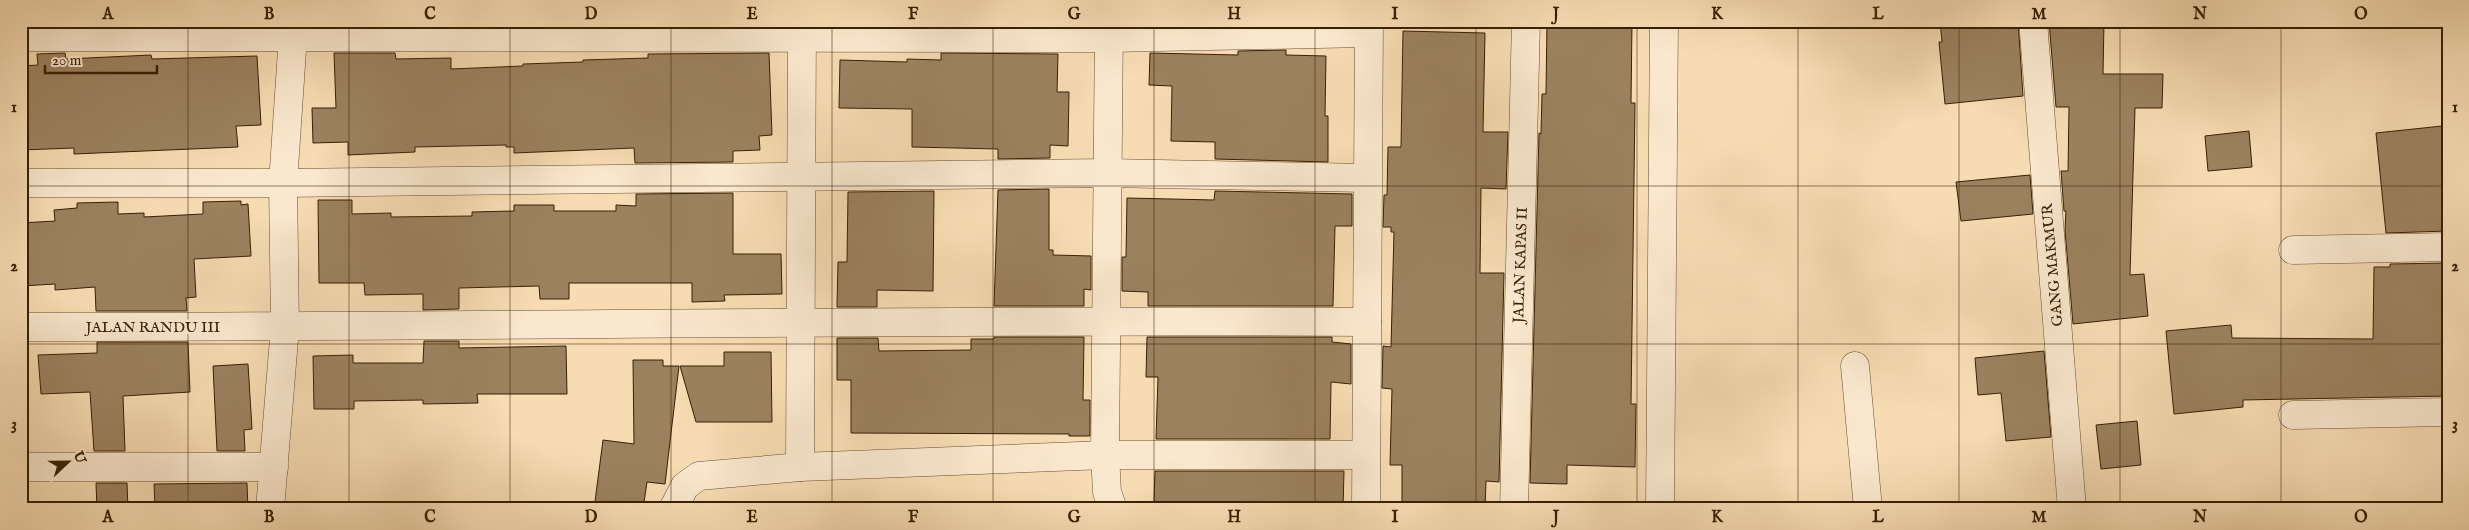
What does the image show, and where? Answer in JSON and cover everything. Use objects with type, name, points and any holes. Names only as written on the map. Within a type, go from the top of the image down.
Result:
[{"type":"street","name":"JALAN KAPAS II","points":[[1514,509],[1526,21]]},
{"type":"street","points":[[1660,509],[1664,21]]},
{"type":"street","name":"GANG MAKMUR","points":[[2033,21],[2072,509]]},
{"type":"street","points":[[21,37],[294,29],[1109,30],[1368,27],[1366,509]]},
{"type":"street","points":[[270,509],[285,327],[282,183],[294,29]]},
{"type":"street","points":[[800,467],[803,176],[802,30]]},
{"type":"street","points":[[1109,30],[1105,455],[1107,492],[1113,509]]},
{"type":"street","points":[[21,183],[282,183],[1108,173],[1367,178]]},
{"type":"street","points":[[2293,250],[2448,247]]},
{"type":"street","name":"JALAN RANDU III","points":[[21,327],[801,324],[1106,320],[1366,322]]},
{"type":"street","points":[[1855,366],[1868,509]]},
{"type":"street","points":[[2293,414],[2448,412]]},
{"type":"street","points":[[673,509],[685,486],[699,476],[800,467],[1105,455],[1366,455]]},
{"type":"street","points":[[21,467],[274,467]]},
{"type":"building","points":[[1547,21],[1632,21],[1631,103],[1635,103],[1631,404],[1636,404],[1635,467],[1567,465],[1567,484],[1530,483],[1539,133],[1541,134],[1542,94],[1546,94]]},
{"type":"building","points":[[1940,21],[2018,21],[2023,96],[1945,104],[1939,42],[1942,42]]},
{"type":"building","points":[[2049,21],[2104,21],[2103,74],[2163,74],[2162,108],[2135,108],[2130,275],[2144,274],[2148,316],[2073,324],[2065,230],[2066,211],[2064,211],[2061,171],[2068,171],[2069,107],[2056,107]]},
{"type":"building","points":[[1403,31],[1485,33],[1483,132],[1508,132],[1506,189],[1481,188],[1480,273],[1504,273],[1499,482],[1486,481],[1485,509],[1402,509],[1402,465],[1390,465],[1392,389],[1382,388],[1383,346],[1391,347],[1394,232],[1391,232],[1391,227],[1383,227],[1384,195],[1387,195],[1388,147],[1401,147]]},
{"type":"building","points":[[1286,50],[1286,55],[1326,56],[1325,116],[1328,116],[1328,162],[1215,159],[1215,142],[1171,141],[1172,86],[1149,85],[1150,53],[1238,55],[1238,51]]},
{"type":"building","points":[[65,53],[66,59],[151,55],[152,59],[257,56],[261,125],[236,126],[238,147],[74,154],[74,148],[21,150],[21,66],[38,65],[37,54]]},
{"type":"building","points":[[334,53],[395,53],[396,59],[451,58],[451,69],[583,62],[583,60],[648,58],[648,54],[769,53],[772,135],[759,136],[760,150],[733,151],[733,162],[635,163],[634,148],[514,153],[514,147],[506,147],[506,145],[415,147],[415,152],[348,155],[348,142],[313,143],[312,108],[336,108]]},
{"type":"building","points":[[941,53],[1058,54],[1057,92],[1069,92],[1068,146],[1050,145],[1050,158],[998,159],[998,149],[912,147],[912,109],[839,108],[840,60],[907,62],[907,59],[941,60]]},
{"type":"building","points":[[2442,126],[2448,188],[2448,231],[2386,233],[2376,133]]},
{"type":"building","points":[[2249,131],[2252,167],[2208,171],[2205,136]]},
{"type":"building","points":[[2030,175],[2033,214],[1961,221],[1956,182]]},
{"type":"building","points":[[1049,189],[1049,250],[1053,250],[1053,255],[1091,256],[1091,290],[1084,289],[1084,306],[994,306],[998,190]]},
{"type":"building","points":[[934,191],[933,291],[877,290],[877,307],[837,307],[838,262],[847,262],[848,192]]},
{"type":"building","points":[[1215,191],[1352,194],[1352,226],[1335,226],[1333,306],[1148,306],[1148,292],[1122,291],[1122,257],[1126,257],[1127,198],[1214,200]]},
{"type":"building","points":[[733,193],[733,254],[781,254],[782,294],[724,295],[725,301],[692,302],[692,283],[569,283],[569,299],[540,299],[539,286],[459,288],[459,309],[423,310],[423,294],[365,295],[364,283],[319,283],[318,200],[352,200],[352,214],[391,213],[391,217],[472,216],[472,212],[514,211],[514,205],[554,205],[554,211],[616,211],[616,205],[636,206],[636,194]]},
{"type":"building","points":[[241,201],[241,205],[248,204],[251,256],[194,259],[196,297],[186,298],[187,311],[96,311],[95,287],[55,290],[55,284],[21,286],[21,223],[55,221],[54,210],[77,208],[77,203],[118,202],[118,214],[144,213],[144,217],[203,214],[203,202]]},
{"type":"building","points":[[2448,263],[2448,396],[2243,400],[2243,407],[2174,414],[2166,331],[2231,325],[2232,338],[2373,339],[2374,267],[2390,267],[2390,264]]},
{"type":"building","points":[[994,337],[1084,337],[1083,400],[1090,400],[1090,436],[1069,436],[1069,434],[851,433],[851,380],[837,380],[837,338],[878,338],[879,351],[971,350],[971,339],[994,339]]},
{"type":"building","points":[[1147,337],[1332,337],[1332,342],[1351,344],[1351,384],[1331,382],[1330,439],[1156,439],[1158,377],[1146,377]]},
{"type":"building","points":[[424,341],[459,341],[459,348],[566,346],[567,394],[477,394],[478,403],[423,404],[423,400],[354,401],[354,409],[314,409],[313,356],[353,355],[353,363],[423,363]]},
{"type":"building","points":[[97,342],[188,342],[190,392],[123,396],[125,451],[94,451],[90,392],[41,394],[38,355],[97,353]]},
{"type":"building","points":[[2044,351],[2051,437],[2006,441],[2001,393],[1978,395],[1975,358]]},
{"type":"building","points":[[724,352],[771,352],[772,422],[696,422],[680,366],[724,366]]},
{"type":"building","points":[[633,360],[663,360],[663,366],[679,366],[665,484],[647,482],[643,509],[594,509],[603,440],[634,444]]},
{"type":"building","points":[[248,364],[252,429],[244,430],[245,451],[217,451],[213,366]]},
{"type":"building","points":[[2137,421],[2141,465],[2101,469],[2096,425]]},
{"type":"building","points":[[1155,471],[1344,471],[1343,509],[1303,509],[1303,505],[1154,502]]},
{"type":"building","points":[[96,483],[127,483],[128,509],[97,509]]},
{"type":"building","points":[[247,483],[248,509],[155,509],[154,484]]}]
